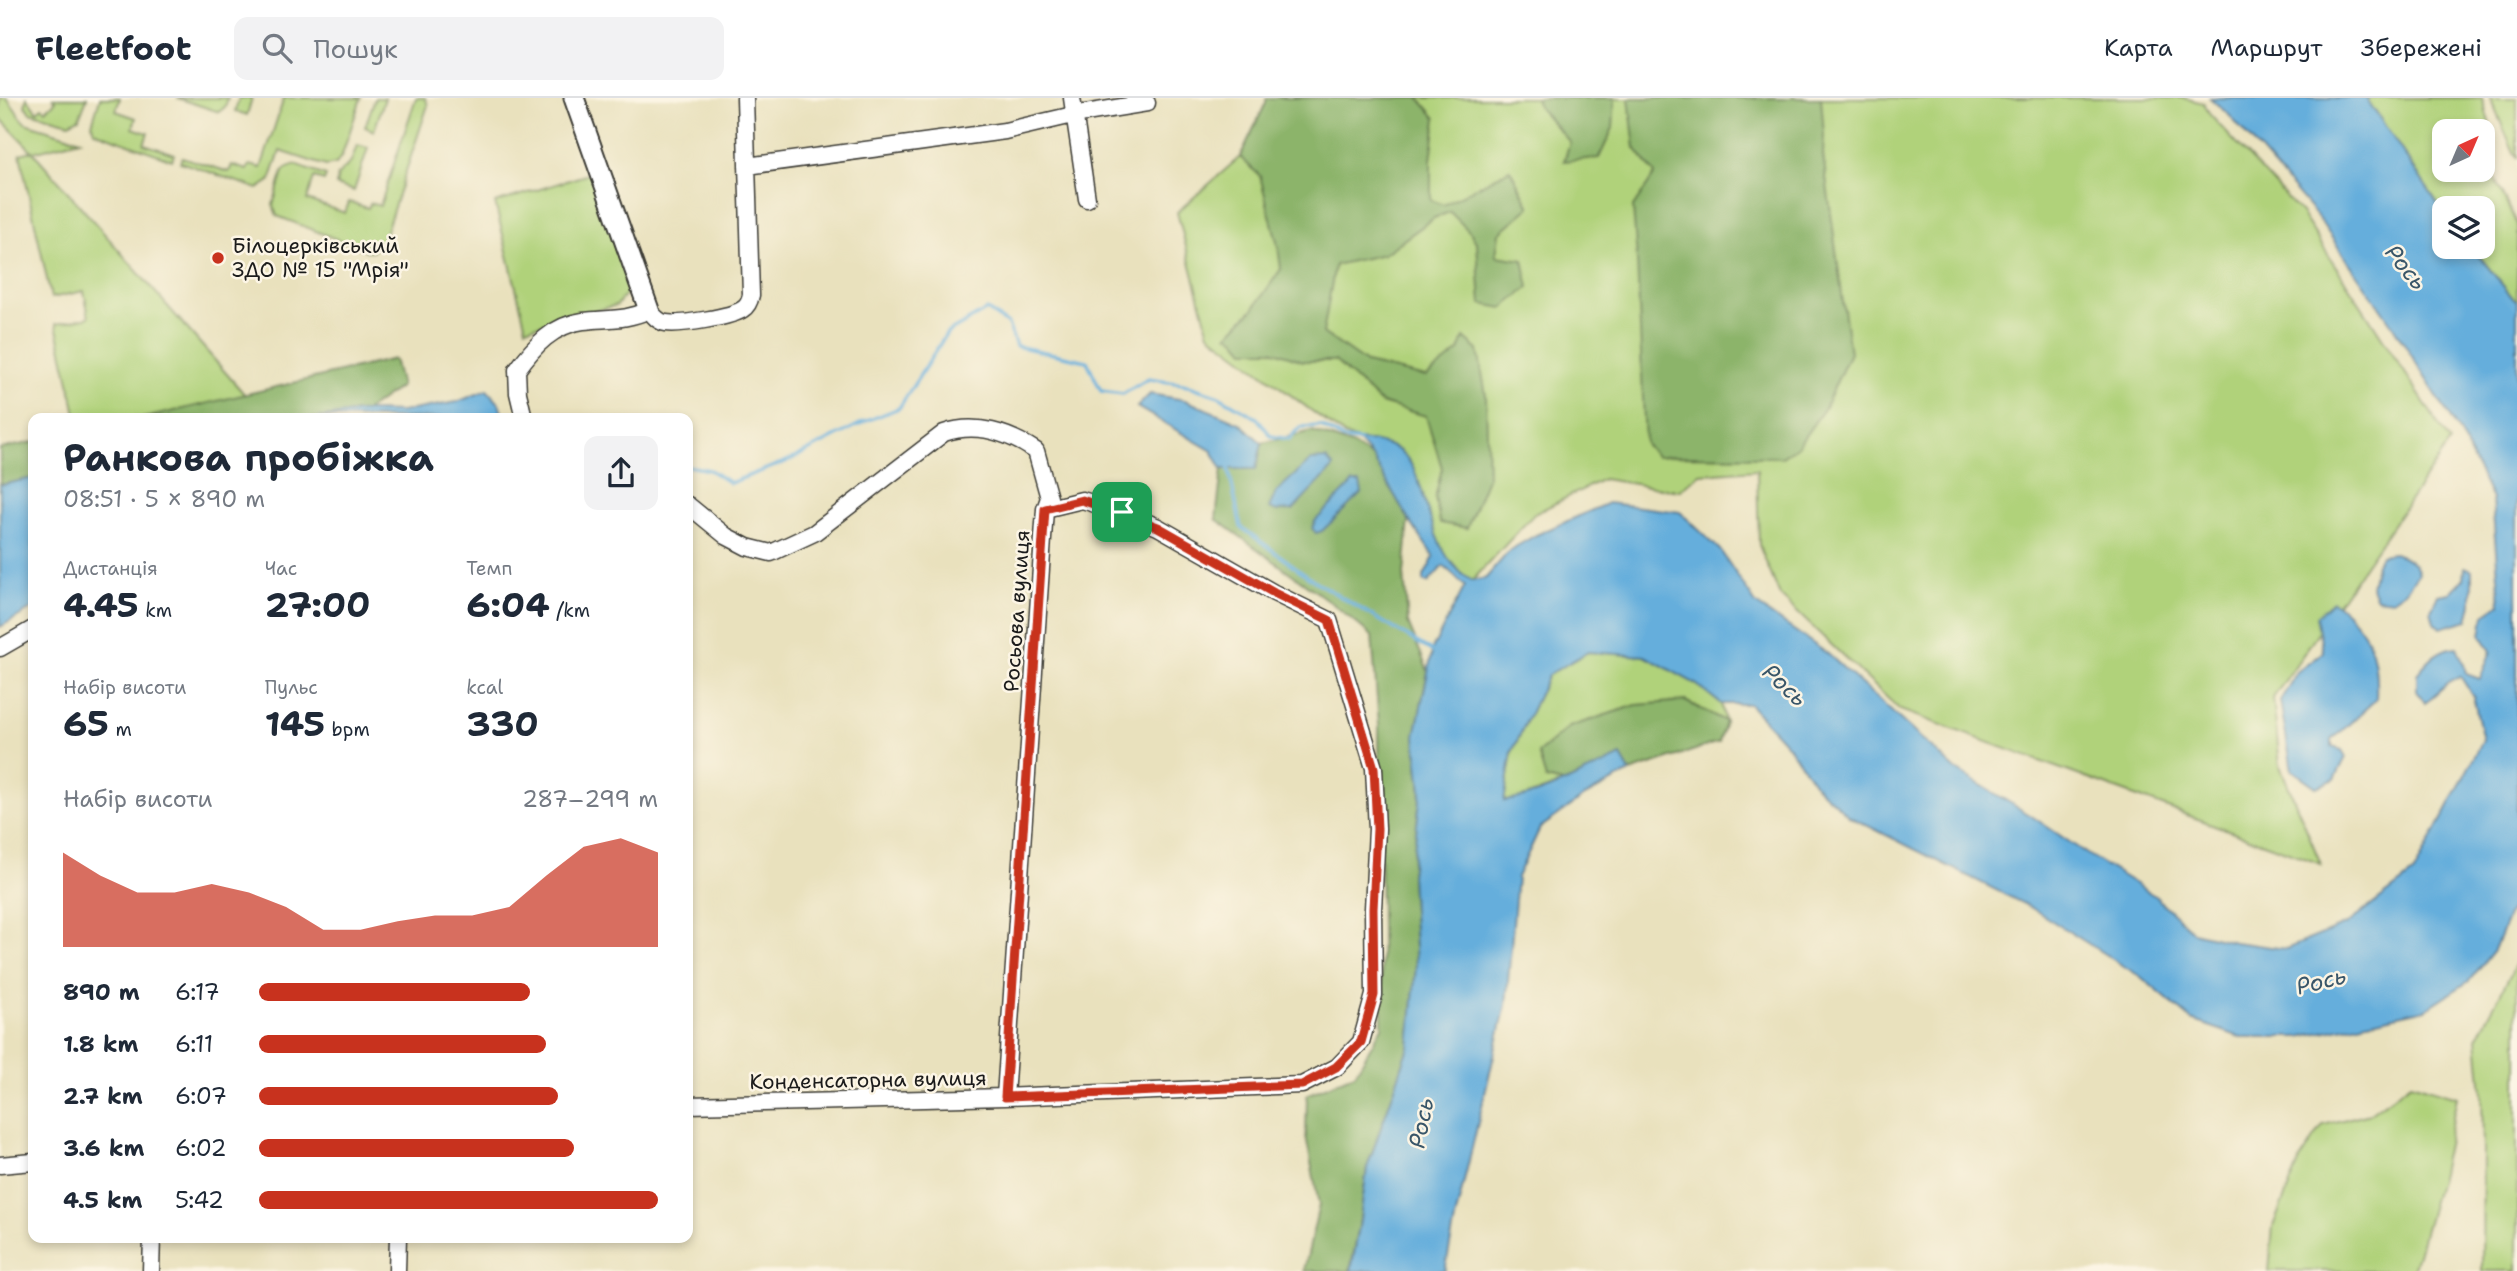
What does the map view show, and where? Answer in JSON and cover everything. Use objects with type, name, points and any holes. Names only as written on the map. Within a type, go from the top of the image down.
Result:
[{"type":"street","points":[[574,98],[649,310],[656,319],[664,323],[728,315],[743,310],[749,302],[751,295],[745,98]]},
{"type":"street","points":[[747,166],[1005,131],[1072,106],[1147,103]]},
{"type":"street","points":[[1072,106],[1087,199]]},
{"type":"street","points":[[523,413],[517,370],[547,335],[564,325],[634,317],[649,310]]},
{"type":"street","name":"Росьова вулиця","points":[[693,509],[726,536],[747,547],[771,553],[814,533],[944,433],[958,428],[993,431],[1018,439],[1036,451],[1049,498],[1045,509],[1005,1097]]},
{"type":"street","name":"Конденсаторна вулиця","points":[[693,1105],[1005,1097],[1302,1085],[1336,1067],[1361,1042],[1374,995],[1373,909],[1377,829],[1374,768],[1329,620],[1274,593],[1158,527],[1122,512],[1082,500],[1045,509]]},
{"type":"street","points":[[0,648],[28,632]]},
{"type":"street","points":[[0,1165],[28,1162]]},
{"type":"street","points":[[151,1271],[152,1243]]},
{"type":"street","points":[[397,1271],[398,1243]]},
{"type":"green space","points":[[0,98],[7,98],[25,123],[80,140],[33,152],[246,396],[168,413],[76,413],[56,324],[89,317],[84,291],[51,298],[20,154],[32,151],[0,118]]},
{"type":"green space","points":[[27,98],[37,111],[42,107],[46,110],[56,101],[53,98],[87,98],[79,118],[69,123],[30,112],[25,106]]},
{"type":"green space","points":[[100,98],[120,98],[116,111],[136,118],[133,128],[148,133],[144,144],[174,154],[172,160],[94,131],[92,124]]},
{"type":"green space","points":[[177,98],[228,98],[225,107],[219,112]]},
{"type":"green space","points":[[239,98],[252,98],[247,115],[235,111]]},
{"type":"green space","points":[[284,98],[361,98],[342,155],[336,164],[326,166],[280,151],[270,181],[258,189],[180,162],[182,157],[229,172],[232,165],[247,170],[250,165],[261,168]]},
{"type":"green space","points":[[375,98],[385,98],[374,131],[365,127]]},
{"type":"green space","points":[[416,98],[425,98],[428,105],[381,246],[367,251],[277,216],[273,205],[283,172],[295,165],[326,176],[324,181],[314,178],[307,200],[345,213],[349,202],[368,208],[371,203],[380,206]]},
{"type":"green space","points":[[1266,98],[2183,98],[2204,103],[2210,115],[2301,213],[2450,442],[2273,698],[2280,766],[2321,864],[1900,710],[1780,596],[1759,545],[1757,470],[1700,474],[1679,491],[1603,479],[1534,514],[1472,581],[1461,574],[1445,556],[1429,520],[1417,477],[1374,442],[1344,435],[1209,334],[1177,212],[1240,157]]},
{"type":"green space","points":[[1266,98],[1419,98],[1436,118],[1431,161],[1431,200],[1444,205],[1510,169],[1530,207],[1499,233],[1496,256],[1523,260],[1529,287],[1503,308],[1481,304],[1477,244],[1470,232],[1450,212],[1434,218],[1384,254],[1335,265],[1323,333],[1366,363],[1426,377],[1459,351],[1464,338],[1478,350],[1486,395],[1488,476],[1467,528],[1440,523],[1435,498],[1442,468],[1426,416],[1381,403],[1335,361],[1303,361],[1272,350],[1245,350],[1235,338],[1228,335],[1253,309],[1281,269],[1278,246],[1260,176],[1240,157]]},
{"type":"green space","points":[[1536,98],[1615,98],[1613,128],[1599,158],[1564,161],[1570,142],[1539,108]]},
{"type":"green space","points":[[1629,98],[1821,98],[1823,155],[1850,353],[1824,409],[1797,447],[1782,457],[1656,456],[1645,444],[1633,207],[1655,174],[1635,148]]},
{"type":"green space","points":[[2366,98],[2482,98],[2488,119],[2432,119],[2432,182],[2496,182],[2517,225],[2517,303],[2482,259],[2495,259],[2495,196],[2433,196]]},
{"type":"green space","points":[[2490,98],[2517,98],[2517,159]]},
{"type":"green space","points":[[357,145],[368,148],[354,191],[336,185],[338,175],[351,162]]},
{"type":"green space","points":[[595,172],[631,276],[629,289],[617,305],[526,328],[495,203]]},
{"type":"green space","points":[[394,359],[401,386],[366,411],[352,413],[166,413]]},
{"type":"green space","points":[[1312,431],[1354,446],[1373,458],[1409,520],[1404,574],[1408,623],[1428,671],[1415,736],[1421,791],[1411,875],[1416,965],[1409,1047],[1367,1168],[1350,1271],[1304,1271],[1319,1205],[1306,1136],[1307,1095],[1355,1074],[1382,1027],[1379,725],[1372,636],[1333,604],[1216,519],[1222,469],[1256,469],[1262,443]]},
{"type":"green space","points":[[28,443],[28,479],[0,485],[0,449]]},
{"type":"green space","points":[[1588,652],[1645,656],[1696,684],[1721,704],[1725,721],[1685,701],[1546,779],[1563,783],[1504,802],[1512,752],[1548,675]]},
{"type":"green space","points":[[1685,701],[1725,721],[1719,742],[1630,772],[1621,757],[1563,783],[1546,779],[1538,753],[1569,727],[1636,705]]},
{"type":"green space","points":[[2517,962],[2517,1271],[2482,1271],[2482,1094],[2477,1038]]},
{"type":"green space","points":[[2411,1083],[2457,1097],[2441,1173],[2413,1271],[2269,1271],[2273,1226],[2300,1160],[2323,1125],[2370,1113]]},
{"type":"water","name":"Рось","points":[[2210,98],[2366,98],[2433,196],[2432,259],[2482,259],[2517,303],[2517,894],[2494,950],[2469,981],[2426,1009],[2300,1037],[2240,1037],[2192,1020],[2141,977],[2030,907],[1850,817],[1817,787],[1788,746],[1749,704],[1721,704],[1696,684],[1645,656],[1588,652],[1548,675],[1512,752],[1504,801],[1533,795],[1621,756],[1630,772],[1585,796],[1540,828],[1517,877],[1506,1005],[1445,1271],[1351,1271],[1367,1168],[1409,1047],[1416,965],[1411,875],[1421,791],[1415,736],[1433,647],[1465,586],[1443,566],[1428,583],[1424,582],[1424,576],[1434,557],[1373,458],[1357,440],[1390,446],[1407,458],[1415,472],[1443,549],[1455,567],[1472,581],[1486,578],[1510,550],[1536,535],[1608,503],[1680,512],[1720,550],[1756,604],[1828,654],[1956,770],[2155,896],[2193,932],[2234,942],[2286,949],[2347,924],[2414,873],[2483,740],[2473,696],[2460,676],[2425,703],[2417,691],[2417,674],[2434,656],[2457,647],[2466,674],[2480,679],[2491,651],[2481,635],[2484,615],[2500,604],[2492,499],[2458,430],[2393,326],[2316,215],[2230,116]]},
{"type":"water","points":[[487,390],[499,403],[502,413],[352,413],[401,412],[457,402]]},
{"type":"water","points":[[1150,394],[1185,400],[1240,423],[1262,443],[1256,469],[1222,469],[1212,451],[1137,407]]},
{"type":"water","points":[[1326,459],[1334,467],[1293,510],[1277,511],[1269,508],[1276,492],[1311,460]]},
{"type":"water","points":[[28,479],[28,611],[0,627],[0,485]]},
{"type":"water","points":[[1353,483],[1360,483],[1362,493],[1322,531],[1316,533],[1312,528],[1315,521]]},
{"type":"water","points":[[2394,553],[2412,563],[2418,574],[2405,591],[2392,600],[2377,598],[2371,586],[2376,564],[2381,555]]},
{"type":"water","points":[[2465,567],[2472,570],[2472,604],[2468,620],[2440,628],[2434,622],[2431,610],[2438,595],[2450,593],[2464,579]]},
{"type":"water","points":[[2333,601],[2356,622],[2369,643],[2375,668],[2376,699],[2332,740],[2332,747],[2342,750],[2346,757],[2335,779],[2316,787],[2292,770],[2280,701],[2297,672],[2323,652],[2316,616]]},
{"type":"waterway","points":[[693,467],[710,470],[730,483],[790,460],[864,422],[899,408],[947,333],[987,310],[1008,324],[1016,346],[1087,361],[1101,391],[1123,394],[1148,379],[1183,384],[1219,396],[1257,418],[1271,436],[1289,439],[1300,427],[1321,426],[1343,439],[1360,441]]},
{"type":"waterway","points":[[1228,466],[1241,527],[1316,582],[1435,653]]},
{"type":"place","name":"Білоцерківський ЗДО № 15 \"Мрія\"","points":[[218,258]]},
{"type":"route","points":[[1082,500],[1122,512],[1158,527],[1274,593],[1329,620],[1374,768],[1377,829],[1373,909],[1374,995],[1361,1042],[1336,1067],[1302,1085],[1005,1097],[1045,509],[1082,500]]}]
